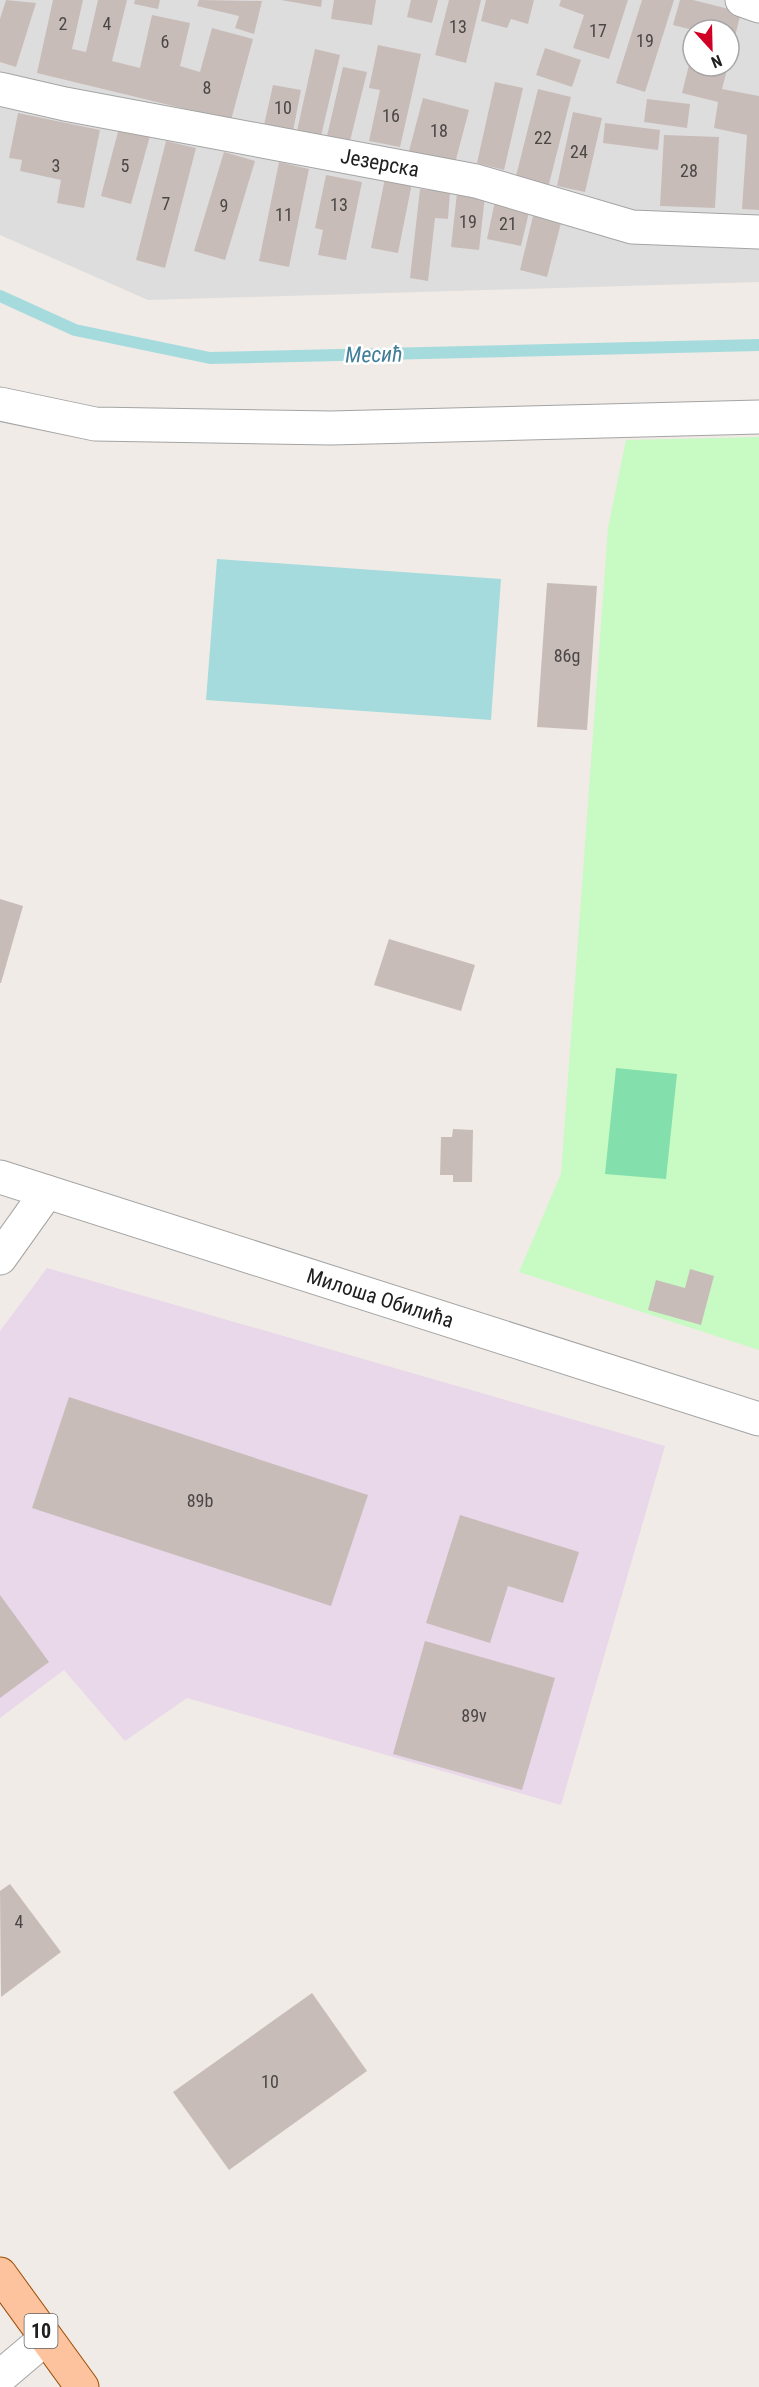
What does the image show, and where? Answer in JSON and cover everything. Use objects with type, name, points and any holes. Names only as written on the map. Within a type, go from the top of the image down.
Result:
[{"type":"main road","name":"10","points":[[0,2274],[82,2387]]},
{"type":"street","points":[[742,0],[759,6]]},
{"type":"street","name":"Језерска","points":[[0,89],[65,104],[476,181],[632,226],[656,230],[759,232]]},
{"type":"street","points":[[0,404],[95,424],[331,428],[759,417]]},
{"type":"street","name":"Милоша Обилића","points":[[0,1177],[759,1419]]},
{"type":"street","points":[[0,1258],[47,1192]]},
{"type":"street","points":[[0,2377],[46,2338]]},
{"type":"shaded area","points":[[0,0],[759,0],[759,282],[148,300],[0,235]]},
{"type":"shaded area","points":[[47,1268],[665,1446],[561,1805],[187,1698],[125,1741],[64,1670],[0,1718],[0,1331]]},
{"type":"green space","points":[[759,437],[759,1350],[519,1272],[561,1174],[608,528],[626,440]]},
{"type":"green space","points":[[616,1068],[677,1074],[666,1179],[605,1174]]},
{"type":"water","points":[[217,559],[501,579],[491,720],[206,700]]},
{"type":"building","points":[[6,0],[36,3],[16,67],[0,62],[0,19]]},
{"type":"building","points":[[53,0],[83,0],[72,49],[86,52],[98,0],[127,0],[112,61],[140,68],[152,15],[190,23],[180,66],[200,72],[212,28],[253,39],[231,120],[37,73]]},
{"type":"building","points":[[135,0],[160,0],[158,9],[134,4]]},
{"type":"building","points":[[199,0],[262,1],[254,34],[235,28],[239,16],[197,6]]},
{"type":"building","points":[[281,0],[322,0],[321,7]]},
{"type":"building","points":[[334,0],[376,0],[372,25],[331,19]]},
{"type":"building","points":[[411,0],[438,0],[432,23],[407,17]]},
{"type":"building","points":[[449,0],[481,0],[466,63],[435,55]]},
{"type":"building","points":[[486,0],[534,0],[528,24],[511,19],[507,28],[481,21]]},
{"type":"building","points":[[561,0],[628,0],[609,59],[573,48],[584,15],[559,6]]},
{"type":"building","points":[[642,0],[674,0],[645,92],[616,83]]},
{"type":"building","points":[[680,0],[693,0],[741,12],[740,18],[681,18],[681,27],[673,25]]},
{"type":"building","points":[[378,45],[421,54],[400,147],[369,141],[380,90],[369,88]]},
{"type":"building","points":[[545,48],[581,60],[572,87],[536,75]]},
{"type":"building","points":[[315,49],[340,55],[321,136],[297,131]]},
{"type":"building","points":[[343,67],[367,72],[350,141],[327,136]]},
{"type":"building","points":[[686,78],[725,78],[722,89],[759,96],[759,210],[742,209],[747,135],[714,128],[718,102],[682,93]]},
{"type":"building","points":[[495,82],[523,88],[504,170],[477,163]]},
{"type":"building","points":[[273,85],[301,90],[293,131],[264,125]]},
{"type":"building","points":[[538,89],[571,97],[548,188],[515,180]]},
{"type":"building","points":[[423,98],[469,110],[455,163],[409,151]]},
{"type":"building","points":[[647,99],[690,104],[687,128],[644,122]]},
{"type":"building","points":[[573,112],[602,118],[585,192],[557,186]]},
{"type":"building","points":[[18,113],[100,130],[84,208],[57,203],[61,180],[20,171],[22,160],[9,158]]},
{"type":"building","points":[[605,123],[660,130],[658,150],[603,143]]},
{"type":"building","points":[[119,128],[150,136],[131,204],[101,196]]},
{"type":"building","points":[[664,135],[719,137],[715,208],[660,206]]},
{"type":"building","points":[[166,141],[196,148],[165,268],[136,260]]},
{"type":"building","points":[[224,152],[255,161],[225,260],[194,251]]},
{"type":"building","points":[[279,162],[309,169],[289,267],[259,261]]},
{"type":"building","points":[[326,175],[362,182],[346,260],[318,255],[323,230],[315,228]]},
{"type":"building","points":[[385,178],[412,183],[398,253],[371,248]]},
{"type":"building","points":[[420,189],[450,192],[448,219],[435,218],[428,281],[410,278]]},
{"type":"building","points":[[457,193],[485,196],[479,250],[451,247]]},
{"type":"building","points":[[495,201],[530,208],[521,246],[487,239]]},
{"type":"building","points":[[534,212],[562,219],[547,277],[520,270]]},
{"type":"building","points":[[547,583],[597,586],[587,730],[537,727]]},
{"type":"building","points":[[0,899],[23,906],[1,983],[0,983]]},
{"type":"building","points":[[389,939],[475,965],[461,1011],[374,985]]},
{"type":"building","points":[[453,1129],[473,1130],[472,1182],[453,1182],[453,1175],[440,1175],[441,1137],[452,1137]]},
{"type":"building","points":[[690,1269],[714,1276],[701,1325],[648,1310],[656,1280],[685,1288]]},
{"type":"building","points":[[69,1397],[368,1495],[331,1606],[32,1508]]},
{"type":"building","points":[[460,1515],[579,1552],[563,1603],[508,1586],[490,1643],[426,1623]]},
{"type":"building","points":[[0,1595],[49,1662],[0,1698]]},
{"type":"building","points":[[425,1641],[555,1678],[522,1790],[393,1754]]},
{"type":"building","points":[[10,1884],[61,1952],[1,1997],[0,1891]]},
{"type":"building","points":[[312,1993],[367,2071],[229,2170],[173,2092]]},
{"type":"waterway","name":"Месић","points":[[0,296],[75,330],[210,358],[759,345]]}]
